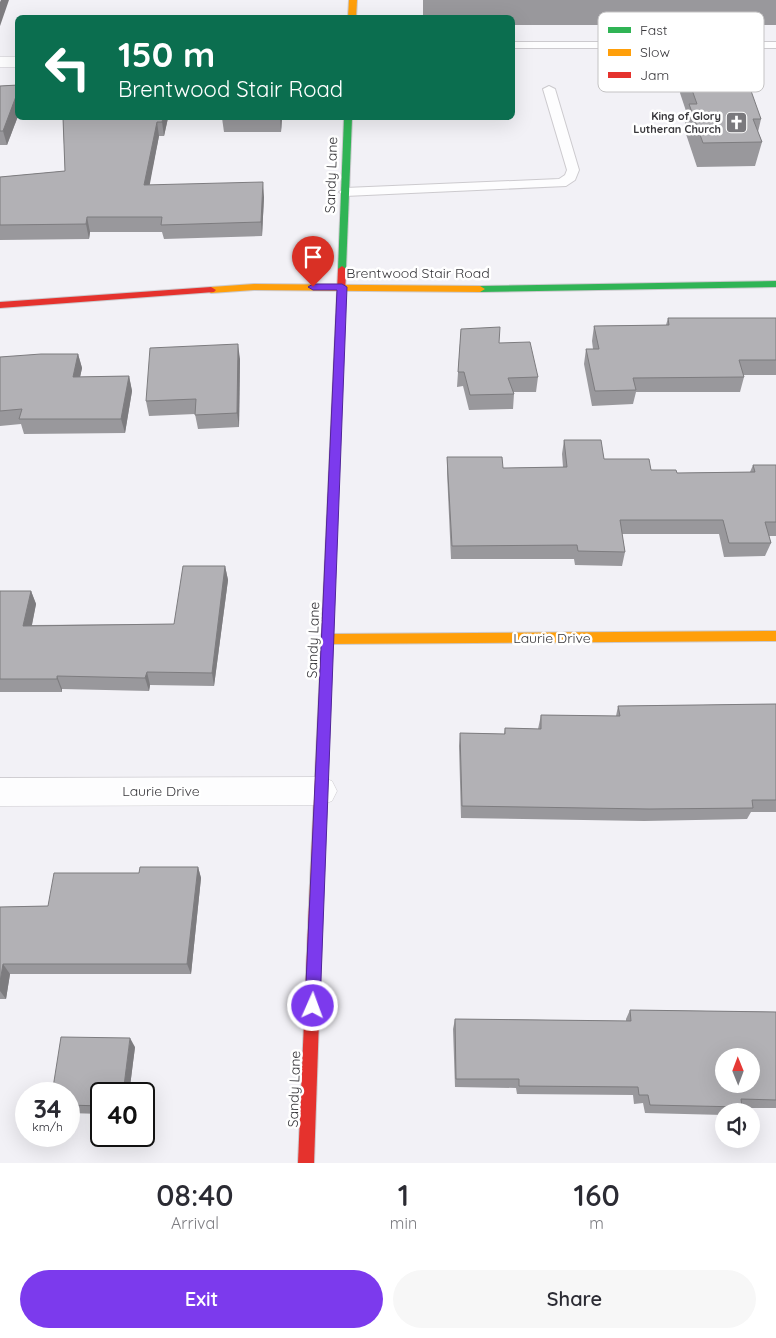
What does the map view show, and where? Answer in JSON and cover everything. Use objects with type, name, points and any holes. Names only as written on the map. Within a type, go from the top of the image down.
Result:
[{"type":"street","points":[[352,0],[352,15]]},
{"type":"street","points":[[0,62],[15,62]]},
{"type":"street","name":"Sandy Lane","points":[[306,1163],[348,120]]},
{"type":"street","name":"Brentwood Stair Road","points":[[0,305],[254,287],[538,289],[776,284]]},
{"type":"street","name":"Laurie Drive","points":[[328,639],[776,636]]},
{"type":"street","name":"Laurie Drive","points":[[0,792],[321,791]]},
{"type":"lane","points":[[515,46],[598,45]]},
{"type":"lane","points":[[345,192],[562,182],[571,177],[573,170],[549,89]]},
{"type":"building","points":[[15,85],[15,99],[3,131],[0,131],[0,86]]},
{"type":"building","points":[[693,92],[751,92],[761,119],[753,119],[762,142],[703,143],[689,104],[697,104]]},
{"type":"building","points":[[63,120],[162,120],[162,122],[157,122],[144,185],[263,182],[261,222],[161,225],[162,217],[87,217],[86,224],[0,225],[0,177],[65,171]]},
{"type":"building","points":[[668,318],[776,318],[776,360],[739,360],[744,377],[633,378],[636,390],[595,391],[586,349],[599,349],[594,326],[669,325]]},
{"type":"building","points":[[500,327],[499,343],[530,342],[538,377],[508,378],[514,394],[470,395],[464,372],[458,372],[461,329]]},
{"type":"building","points":[[238,344],[237,413],[195,415],[196,399],[146,401],[150,348]]},
{"type":"building","points":[[78,354],[73,377],[129,376],[121,419],[19,419],[22,409],[0,411],[0,357]]},
{"type":"building","points":[[564,440],[601,440],[604,459],[649,459],[651,470],[676,470],[677,473],[755,472],[753,465],[776,465],[776,522],[765,522],[771,543],[729,543],[723,520],[620,520],[625,552],[578,551],[577,545],[452,546],[447,457],[502,457],[503,468],[567,467]]},
{"type":"building","points":[[183,566],[225,566],[212,673],[147,672],[145,678],[57,676],[57,679],[0,679],[0,591],[31,591],[23,626],[174,624]]},
{"type":"building","points":[[776,704],[776,800],[752,800],[753,808],[649,809],[462,806],[460,733],[505,734],[505,728],[541,729],[541,715],[620,716],[618,706]]},
{"type":"building","points":[[140,867],[198,867],[187,964],[3,964],[0,982],[0,907],[48,906],[54,873],[139,873]]},
{"type":"building","points":[[630,1010],[776,1012],[776,1100],[741,1099],[742,1103],[715,1103],[715,1106],[650,1105],[648,1095],[639,1095],[638,1087],[519,1086],[519,1079],[456,1079],[455,1019],[631,1021]]},
{"type":"building","points":[[61,1037],[130,1038],[124,1082],[90,1082],[90,1106],[80,1105],[80,1082],[54,1082]]},
{"type":"traffic: fast","points":[[342,269],[348,120]]},
{"type":"traffic: fast","points":[[480,289],[776,284]]},
{"type":"traffic: slow","points":[[352,15],[353,0]]},
{"type":"traffic: slow","points":[[211,290],[254,287],[480,289]]},
{"type":"traffic: slow","points":[[328,639],[776,636]]},
{"type":"traffic: slow","points":[[316,905],[325,692]]},
{"type":"traffic: jam","points":[[325,692],[342,269]]},
{"type":"traffic: jam","points":[[0,305],[211,290]]},
{"type":"traffic: jam","points":[[306,1163],[316,905]]},
{"type":"place","name":"King of Glory Lutheran Church","points":[[737,122]]},
{"type":"route","points":[[313,287],[342,287],[313,1006]]}]
